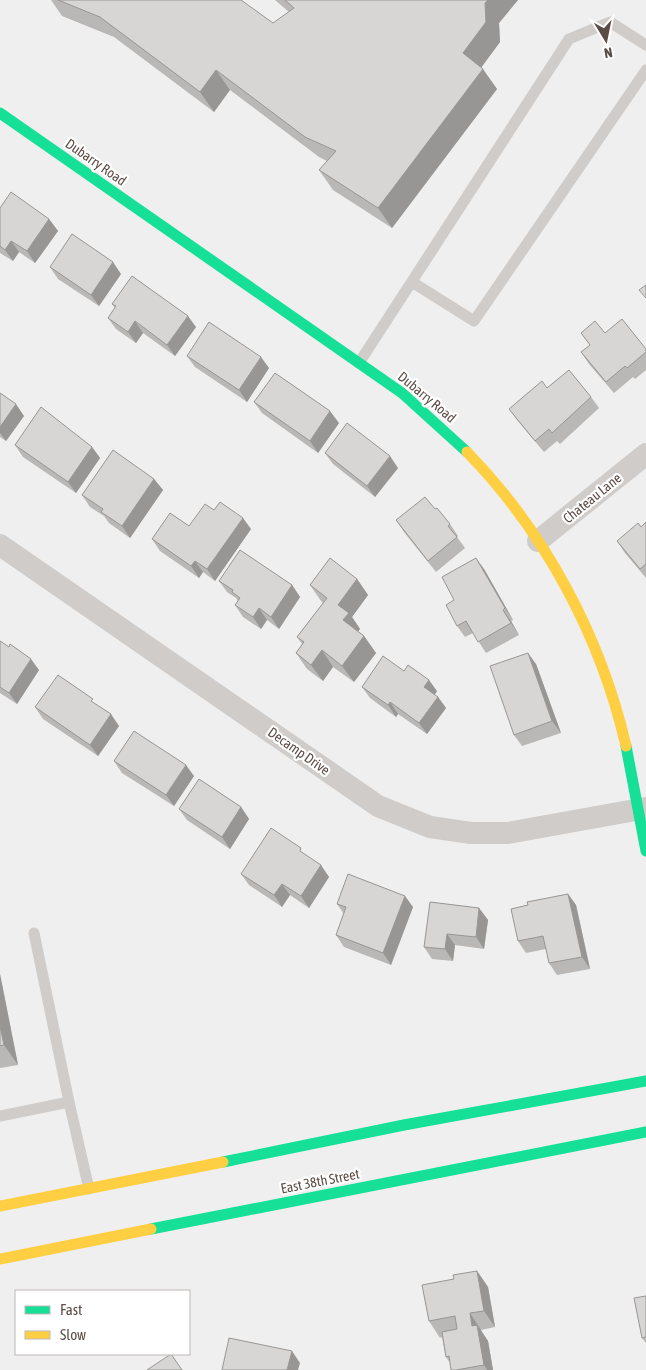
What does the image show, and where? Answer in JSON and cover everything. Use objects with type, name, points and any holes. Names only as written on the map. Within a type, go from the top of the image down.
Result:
[{"type":"main road","name":"Dubarry Road","points":[[0,113],[402,393],[465,450],[508,498],[555,568],[577,609],[598,656],[622,728],[642,809],[646,851]]},
{"type":"main road","points":[[0,1206],[404,1125],[646,1081]]},
{"type":"main road","name":"East 38th Street","points":[[0,1260],[646,1132]]},
{"type":"street","name":"Chateau Lane","points":[[538,541],[646,454]]},
{"type":"street","name":"Decamp Drive","points":[[0,545],[378,806],[391,812],[430,827],[471,833],[508,833],[642,809]]},
{"type":"lane","points":[[359,363],[569,40],[610,22],[646,44]]},
{"type":"lane","points":[[412,282],[474,322],[646,70]]},
{"type":"lane","points":[[34,933],[89,1189]]},
{"type":"lane","points":[[0,1116],[70,1102]]},
{"type":"building","points":[[58,0],[241,0],[273,23],[294,8],[285,0],[488,0],[485,3],[486,22],[463,53],[483,69],[378,208],[319,170],[336,151],[305,137],[216,70],[200,92],[100,17]]},
{"type":"building","points":[[11,192],[49,219],[27,251],[11,241],[5,250],[0,246],[0,208]]},
{"type":"building","points":[[72,234],[113,262],[91,295],[50,267]]},
{"type":"building","points":[[132,276],[188,316],[167,345],[135,321],[128,332],[108,318],[116,306],[112,304]]},
{"type":"building","points":[[646,285],[646,298],[639,290]]},
{"type":"building","points":[[622,319],[646,349],[646,352],[606,382],[581,352],[590,345],[581,333],[595,321],[605,333]]},
{"type":"building","points":[[209,322],[261,357],[239,390],[187,356]]},
{"type":"building","points":[[569,370],[591,397],[552,433],[549,429],[535,441],[509,409],[542,381],[547,388]]},
{"type":"building","points":[[275,373],[330,411],[310,441],[254,402]]},
{"type":"building","points":[[0,393],[16,404],[0,427]]},
{"type":"building","points":[[41,407],[92,447],[68,482],[15,445]]},
{"type":"building","points":[[347,423],[390,456],[367,486],[325,453]]},
{"type":"building","points":[[113,450],[154,479],[122,526],[101,512],[103,509],[82,495]]},
{"type":"building","points":[[425,497],[450,524],[448,526],[457,537],[428,561],[396,520]]},
{"type":"building","points":[[220,502],[243,518],[207,569],[195,561],[191,566],[152,539],[170,513],[189,526],[205,504],[214,510]]},
{"type":"building","points":[[646,522],[646,564],[640,569],[617,541],[638,523],[641,527]]},
{"type":"building","points":[[240,550],[292,585],[271,617],[259,608],[253,617],[235,605],[240,598],[232,592],[233,590],[219,581]]},
{"type":"building","points":[[330,558],[357,579],[338,605],[349,613],[343,620],[364,636],[342,666],[322,650],[311,665],[296,653],[304,642],[297,637],[327,598],[310,585]]},
{"type":"building","points":[[476,558],[505,608],[503,610],[511,623],[478,642],[466,621],[457,626],[446,605],[454,600],[442,577]]},
{"type":"building","points":[[0,641],[9,647],[10,644],[31,659],[9,693],[0,687]]},
{"type":"building","points":[[528,653],[552,721],[514,735],[490,666]]},
{"type":"building","points":[[383,656],[404,671],[408,665],[429,680],[424,687],[438,697],[419,723],[390,702],[388,705],[362,687]]},
{"type":"building","points":[[58,675],[111,714],[90,745],[35,707]]},
{"type":"building","points":[[134,731],[186,765],[166,795],[114,761]]},
{"type":"building","points":[[199,779],[241,807],[222,837],[179,809]]},
{"type":"building","points":[[271,828],[301,848],[300,851],[321,865],[301,896],[282,884],[274,895],[241,874]]},
{"type":"building","points":[[348,874],[405,896],[383,953],[336,935],[346,907],[337,904]]},
{"type":"building","points":[[568,894],[582,957],[549,963],[543,936],[518,941],[511,909],[528,905],[527,902]]},
{"type":"building","points":[[430,902],[479,908],[476,937],[447,934],[445,949],[424,947]]},
{"type":"building","points":[[0,1026],[4,1045],[0,1046]]},
{"type":"building","points":[[477,1271],[484,1311],[470,1313],[472,1326],[477,1325],[484,1365],[451,1370],[449,1356],[446,1357],[442,1332],[457,1329],[455,1316],[429,1321],[422,1285],[454,1279],[453,1275]]},
{"type":"building","points":[[646,1296],[646,1337],[642,1338],[634,1298]]},
{"type":"building","points":[[229,1338],[292,1351],[287,1370],[222,1370]]},
{"type":"building","points":[[172,1355],[182,1370],[147,1370]]},
{"type":"traffic: fast","points":[[0,113],[402,393],[467,452]]},
{"type":"traffic: fast","points":[[626,746],[646,851]]},
{"type":"traffic: fast","points":[[223,1162],[404,1125],[646,1081]]},
{"type":"traffic: fast","points":[[151,1229],[646,1132]]},
{"type":"traffic: slow","points":[[467,452],[521,516],[545,551],[566,588],[602,665],[626,746]]},
{"type":"traffic: slow","points":[[0,1206],[223,1162]]},
{"type":"traffic: slow","points":[[0,1259],[151,1229]]}]
